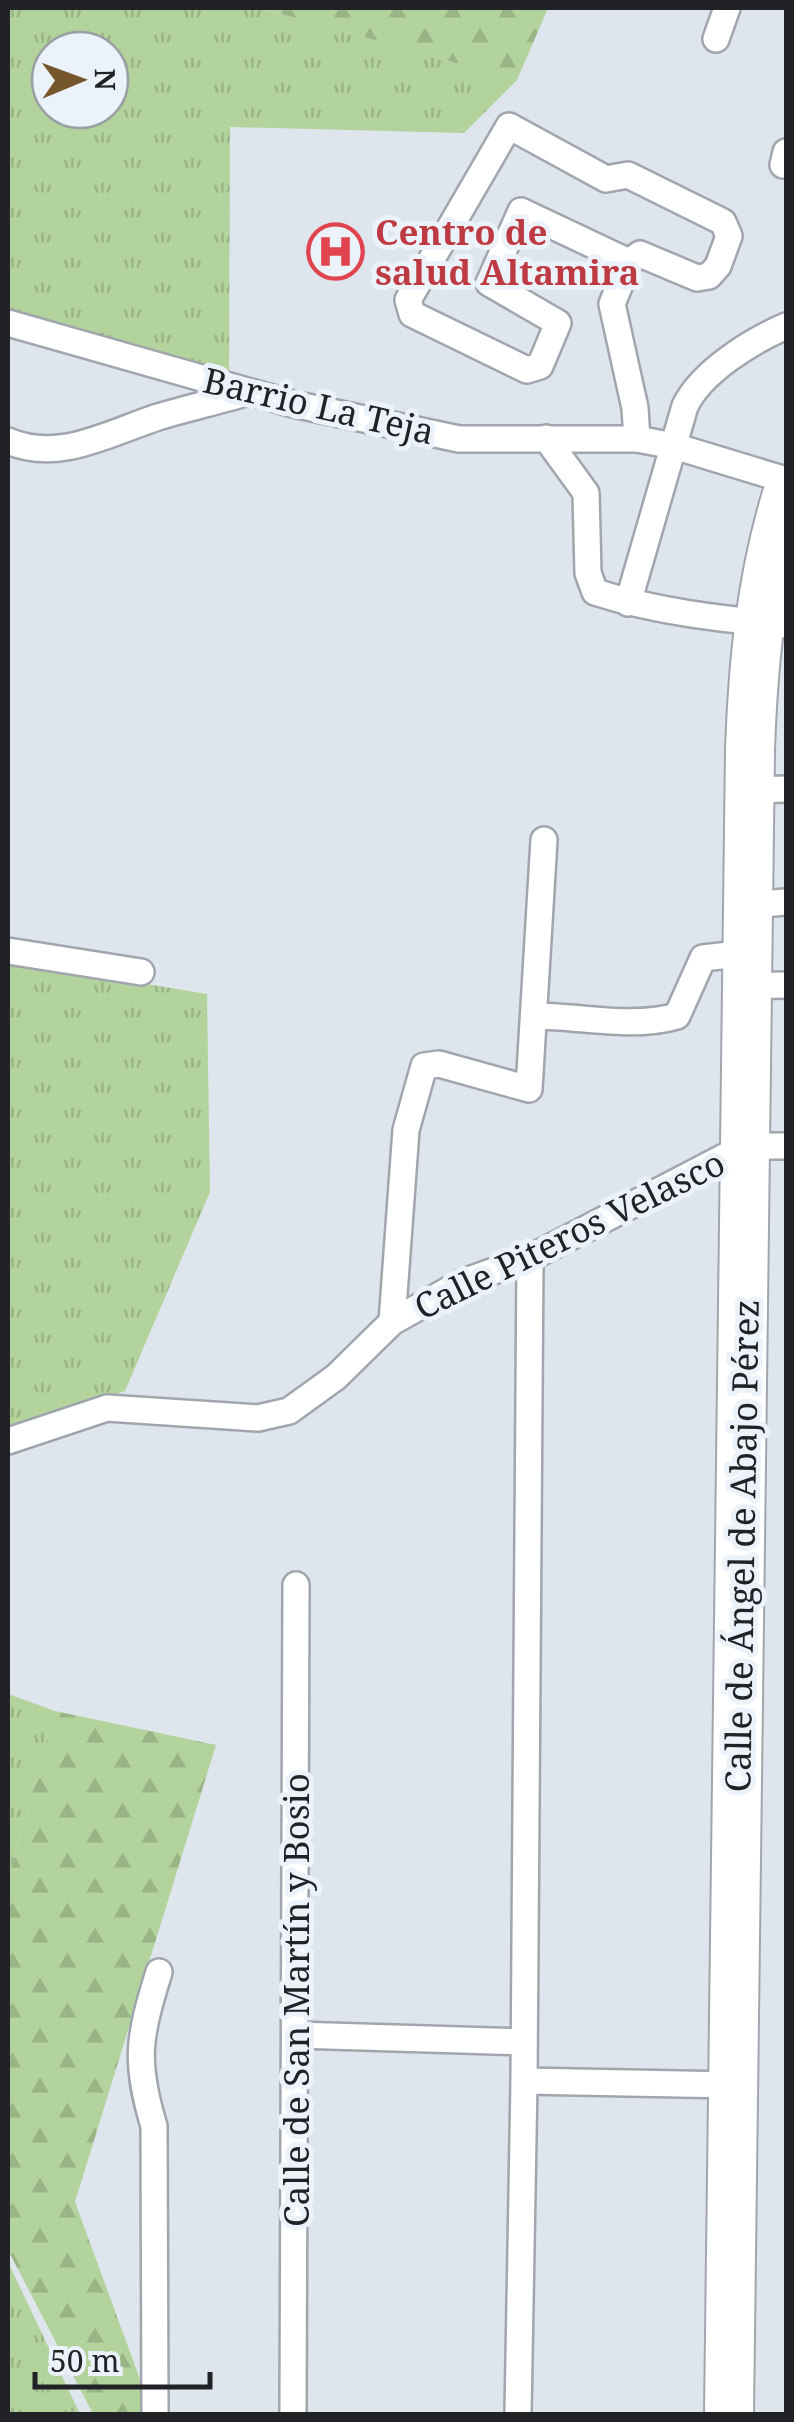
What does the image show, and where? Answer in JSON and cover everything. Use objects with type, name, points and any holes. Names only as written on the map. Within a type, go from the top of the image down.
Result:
[{"type":"highway","name":"Calle de Ángel de Abajo Pérez","points":[[729,2414],[733,2085],[773,1150],[760,975],[767,904],[768,789],[753,678],[772,624],[768,564],[786,498]]},
{"type":"street","points":[[716,39],[727,8]]},
{"type":"street","points":[[629,262],[521,211],[489,283],[558,322],[540,366],[527,370],[412,314],[408,300],[509,126],[606,179],[628,175],[723,222],[729,236],[718,266],[709,276],[697,278],[640,254],[629,262],[612,304],[635,408],[637,439]]},
{"type":"street","name":"Barrio La Teja","points":[[8,323],[292,404],[458,438],[637,439],[674,446],[786,480]]},
{"type":"street","points":[[628,602],[692,391],[753,340],[786,326]]},
{"type":"street","points":[[8,441],[27,450],[82,446],[158,417],[250,392]]},
{"type":"street","points":[[546,438],[586,493],[588,573],[595,592],[628,602],[772,624]]},
{"type":"street","points":[[392,1322],[406,1130],[424,1066],[439,1064],[529,1089],[544,840]]},
{"type":"street","points":[[8,951],[141,972]]},
{"type":"street","points":[[534,1016],[651,1023],[678,1016],[704,958],[760,975]]},
{"type":"street","name":"Calle Piteros Velasco","points":[[8,1441],[107,1408],[258,1418],[289,1411],[336,1377],[392,1322],[463,1282],[530,1258],[773,1150]]},
{"type":"street","points":[[518,2414],[530,1258]]},
{"type":"street","name":"Calle de San Martín y Bosio","points":[[293,2414],[296,1585]]},
{"type":"street","points":[[155,2414],[154,2126],[141,2084],[141,2031],[159,1972]]},
{"type":"street","points":[[296,2036],[524,2042]]},
{"type":"street","points":[[524,2081],[733,2085]]},
{"type":"green space","points":[[8,8],[260,8],[517,80],[464,133],[230,127],[229,386],[8,323]]},
{"type":"green space","points":[[260,8],[548,8],[517,80]]},
{"type":"green space","points":[[8,961],[207,994],[210,1192],[125,1391],[8,1432]]},
{"type":"green space","points":[[8,1694],[55,1711],[8,1881]]},
{"type":"green space","points":[[55,1711],[216,1745],[75,2202],[148,2401],[149,2414],[93,2414],[8,2250],[8,1881]]},
{"type":"green space","points":[[8,2262],[80,2414],[8,2414]]},
{"type":"place","name":"Centro de salud Altamira","points":[[336,251]]}]
